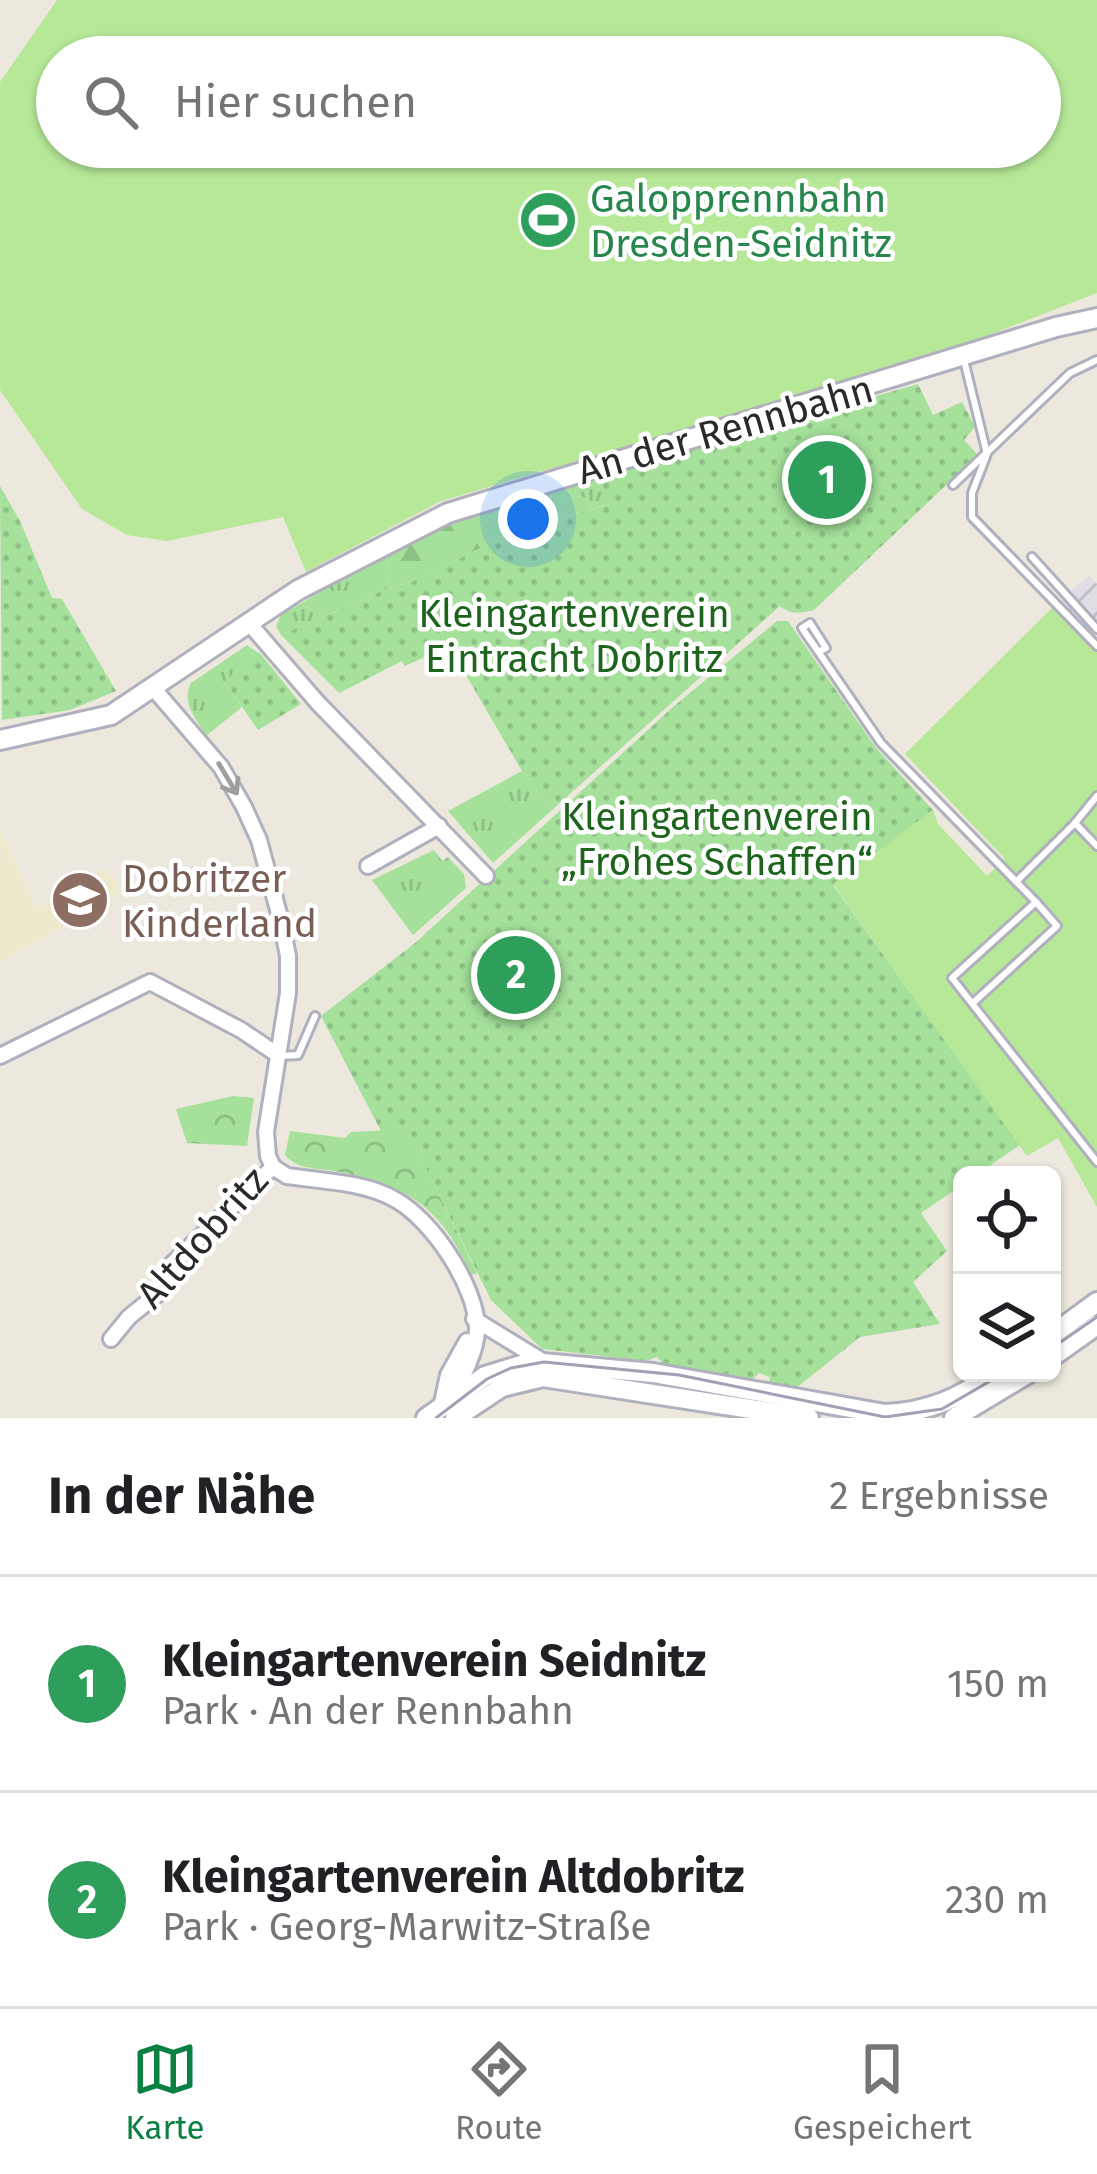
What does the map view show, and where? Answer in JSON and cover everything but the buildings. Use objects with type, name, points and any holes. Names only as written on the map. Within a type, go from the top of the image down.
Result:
[{"type":"main road","name":"An der Rennbahn","points":[[1056,327],[1097,306]]},
{"type":"main road","name":"An der Rennbahn","points":[[0,740],[111,715],[298,590],[448,513],[1097,318]]},
{"type":"main road","points":[[1061,1328],[1097,1302]]},
{"type":"main road","points":[[1061,1351],[1097,1325]]},
{"type":"main road","points":[[445,1413],[497,1370],[544,1362],[653,1373],[885,1414],[944,1405],[981,1382]]},
{"type":"main road","points":[[426,1418],[502,1387],[543,1377],[809,1418]]},
{"type":"main road","points":[[954,1418],[1014,1382]]},
{"type":"street","points":[[248,622],[318,703],[486,876]]},
{"type":"street","name":"Altdobritz","points":[[110,1339],[165,1288],[171,1265],[273,1167],[266,1132],[287,998],[288,956],[259,840],[221,767],[154,689]]},
{"type":"street","points":[[368,866],[439,826]]},
{"type":"street","points":[[0,1056],[150,982],[278,1055]]},
{"type":"street","points":[[273,1167],[287,1176],[390,1196],[418,1214],[453,1259],[474,1319],[448,1375],[445,1413]]},
{"type":"street","points":[[474,1319],[544,1362]]},
{"type":"lane","points":[[964,357],[987,454],[973,493],[972,517],[1097,646]]},
{"type":"lane","points":[[953,485],[1070,373],[1097,360]]},
{"type":"lane","points":[[1032,557],[1097,628]]},
{"type":"lane","points":[[810,623],[826,648],[820,651],[802,628],[810,623]]},
{"type":"lane","points":[[820,651],[880,743],[1058,926],[974,1002]]},
{"type":"lane","points":[[1016,881],[1097,796]]},
{"type":"lane","points":[[1076,823],[1097,846]]},
{"type":"lane","points":[[1036,902],[952,978],[1097,1162]]},
{"type":"lane","points":[[278,1055],[298,1055],[315,1016]]},
{"type":"shaded area","points":[[1089,575],[1097,584],[1097,644],[1057,603]]},
{"type":"shaded area","name":"Dobritzer Kinderland","points":[[0,829],[37,908],[106,868],[123,892],[0,963]]},
{"type":"green space","name":"Galopprennbahn Dresden-Seidnitz","points":[[57,0],[1097,0],[1097,293],[946,352],[441,501],[306,572],[283,517],[167,541],[127,535],[82,509],[0,390],[0,82]]},
{"type":"green space","name":"Kleingartenverein Eintracht Dobritz","points":[[918,384],[933,415],[962,402],[975,427],[964,440],[978,455],[814,610],[796,612],[780,606],[552,810],[522,771],[449,646],[405,666],[402,661],[339,693],[281,635],[416,580],[505,536],[605,505],[600,475]]},
{"type":"green space","points":[[600,475],[606,504],[592,509],[580,496],[521,499]]},
{"type":"green space","points":[[0,486],[52,598],[62,599],[116,691],[70,710],[2,720]]},
{"type":"green space","points":[[580,496],[592,509],[505,536],[416,580],[384,590],[390,571],[385,554],[456,521],[520,499]]},
{"type":"green space","points":[[385,554],[390,571],[384,590],[281,635],[276,626],[281,615]]},
{"type":"green space","points":[[1057,603],[1097,644],[1097,1207],[1058,1138],[1027,1156],[833,884],[933,810],[938,824],[987,876],[1005,859],[905,754]]},
{"type":"green space","name":"Kleingartenverein „Frohes Schaffen“","points":[[777,621],[788,621],[876,748],[933,810],[833,885],[1020,1145],[989,1166],[953,1166],[953,1191],[921,1213],[947,1251],[913,1282],[940,1324],[860,1337],[795,1389],[769,1383],[770,1377],[759,1373],[751,1381],[664,1365],[657,1357],[646,1361],[542,1349],[491,1300],[407,1130],[381,1131],[321,1016],[415,943],[673,707]]},
{"type":"green space","points":[[247,645],[258,653],[225,682],[242,707],[206,736],[189,704],[191,683]]},
{"type":"green space","points":[[259,652],[301,704],[258,730],[225,682]]},
{"type":"green space","points":[[522,771],[552,810],[493,863],[448,811]]},
{"type":"green space","points":[[434,850],[464,874],[466,888],[413,935],[372,880]]},
{"type":"green space","points":[[233,1096],[254,1098],[247,1146],[187,1143],[176,1109]]},
{"type":"green space","points":[[407,1129],[477,1273],[471,1275],[446,1230],[416,1200],[378,1182],[304,1167],[285,1155],[290,1131],[345,1138],[351,1132]]},
{"type":"tram line","points":[[1061,1342],[1097,1317]]},
{"type":"tram line","points":[[436,1418],[487,1379],[511,1368],[544,1362],[679,1375],[885,1417],[942,1409],[988,1382]]},
{"type":"place","name":"Galopprennbahn Dresden-Seidnitz","points":[[548,220]]},
{"type":"place","name":"Kleingartenverein Seidnitz","points":[[827,480]]},
{"type":"place","name":"Dobritzer Kinderland","points":[[80,900]]},
{"type":"place","name":"Kleingartenverein Altdobritz","points":[[516,975]]}]
